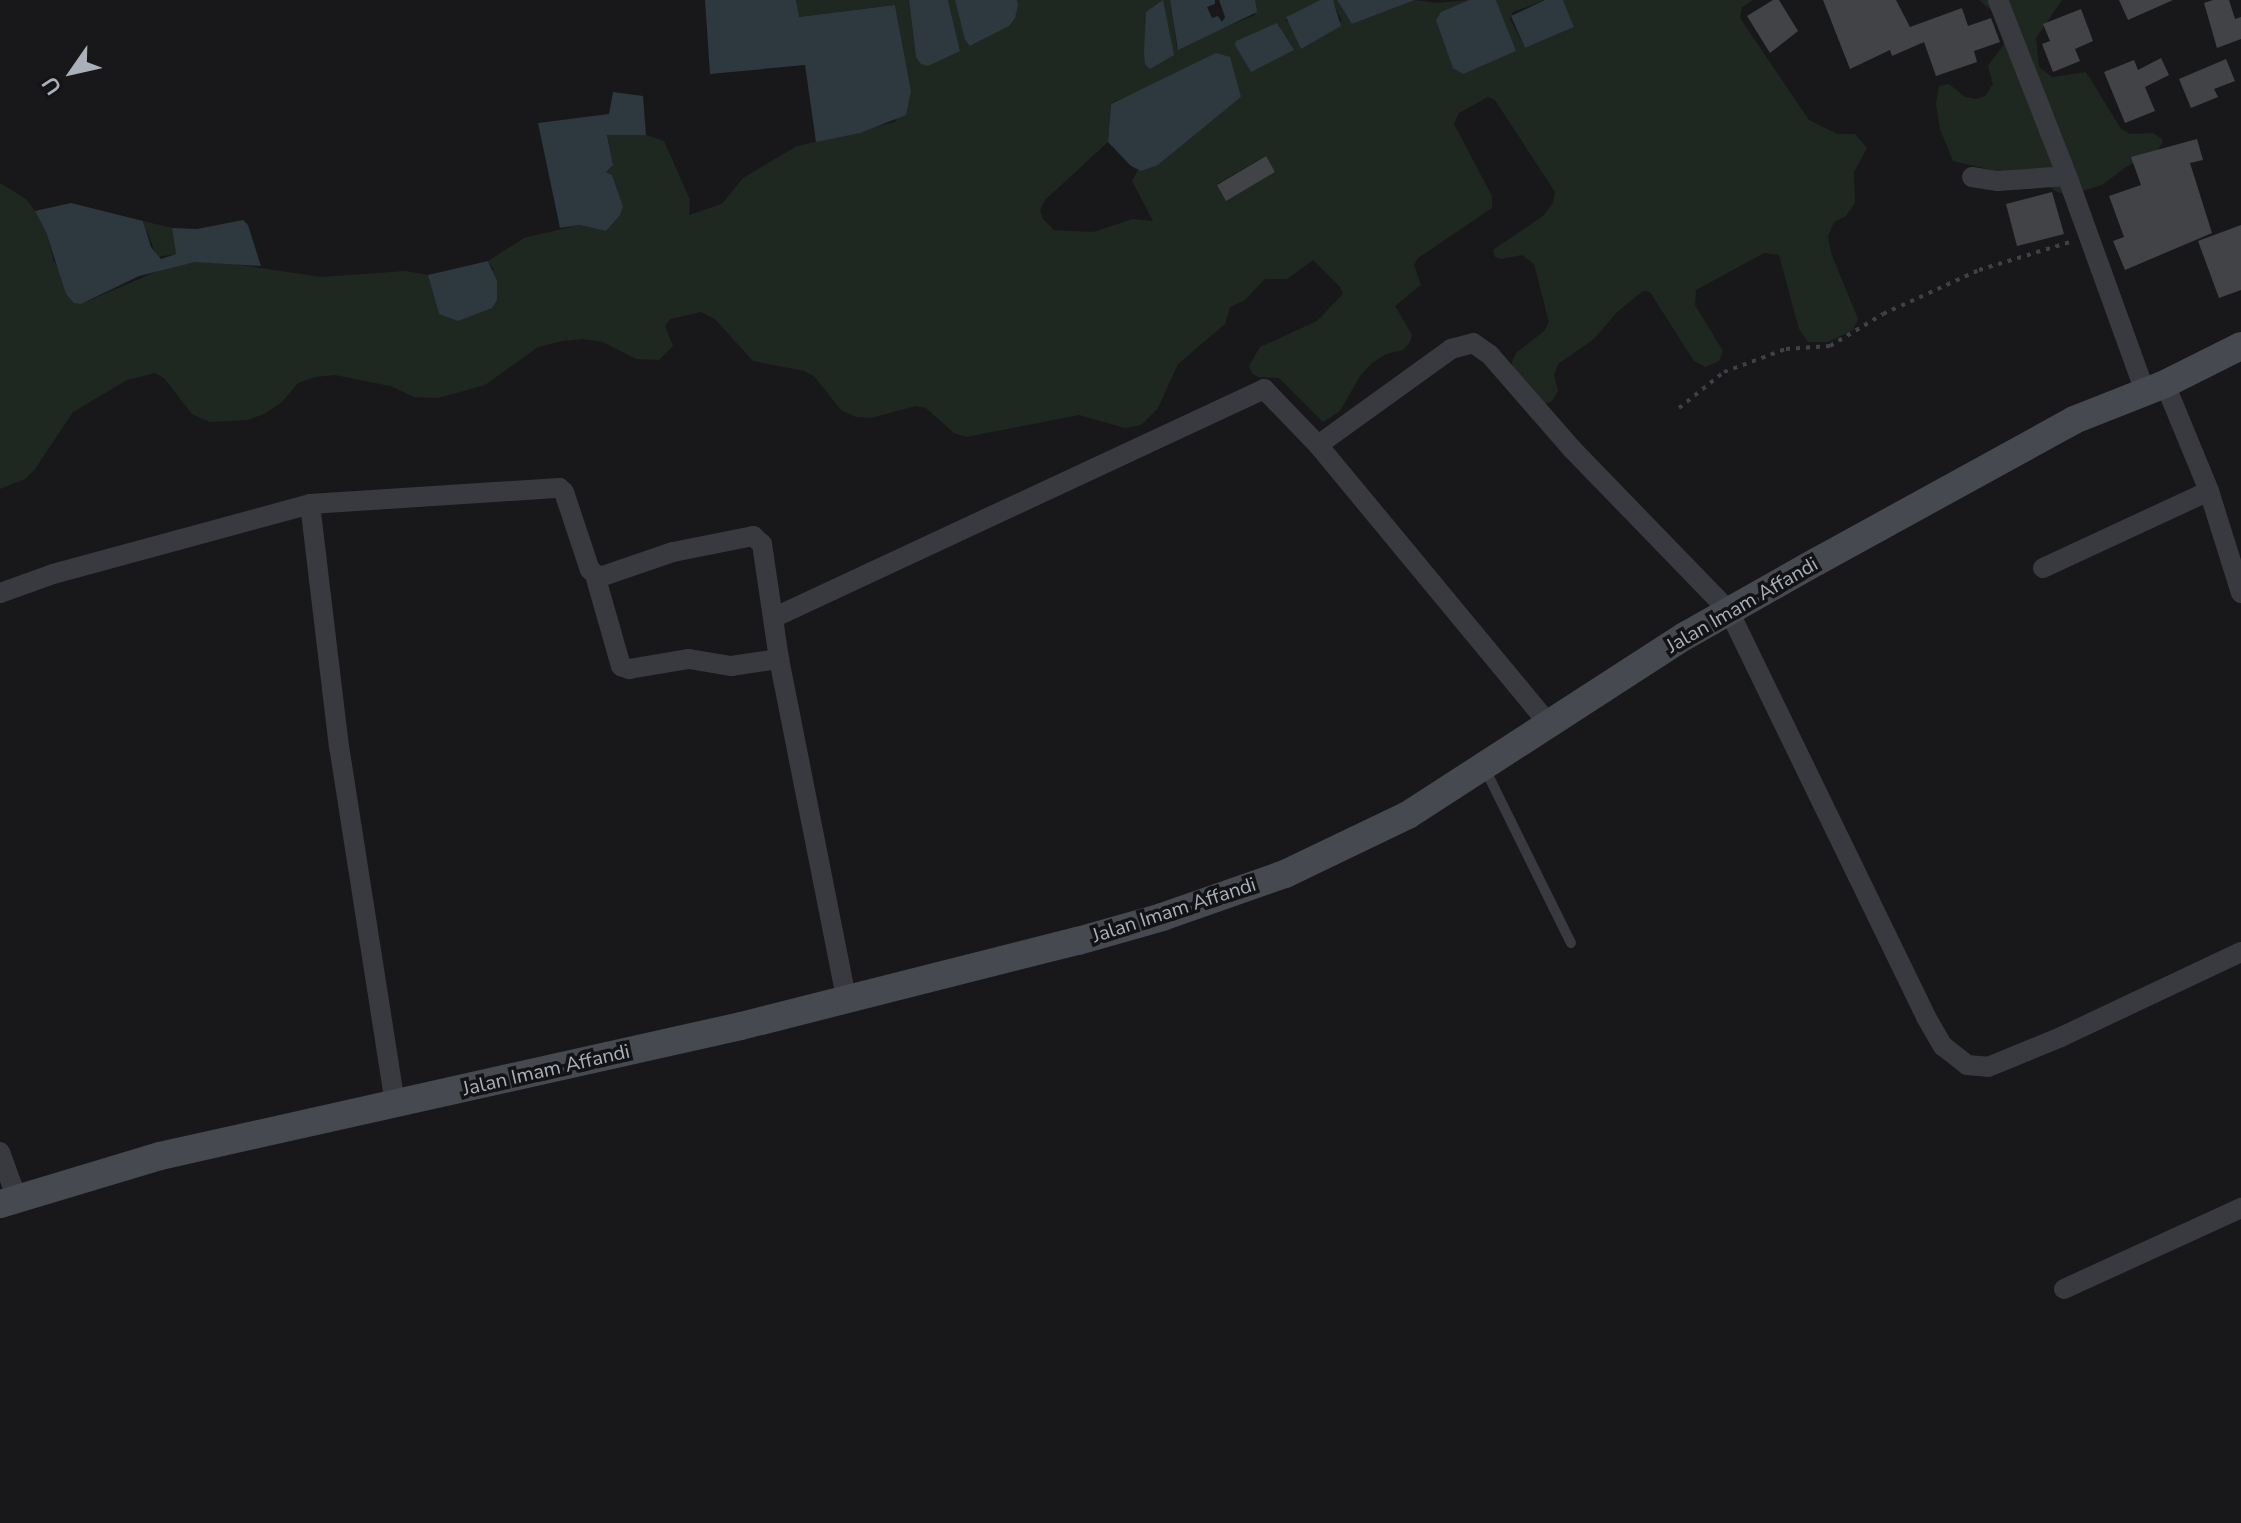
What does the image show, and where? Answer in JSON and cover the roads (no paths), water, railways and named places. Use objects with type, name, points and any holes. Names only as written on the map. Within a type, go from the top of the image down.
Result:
[{"type":"street","points":[[1998,0],[2088,237],[2155,388],[2209,491],[2241,593]]},
{"type":"street","points":[[1972,177],[1998,181],[2067,176]]},
{"type":"street","points":[[1318,445],[1451,349],[1473,343],[1490,355],[1572,449],[1729,611],[1926,1017],[1943,1046],[1967,1065],[1988,1067],[2061,1037],[2241,952]]},
{"type":"street","name":"Jalan Imam Affandi","points":[[8,1201],[160,1156],[741,1026],[1120,929],[1261,883],[1374,833],[1729,611],[2074,420],[2155,388],[2241,346]]},
{"type":"street","points":[[773,618],[1260,390],[1268,391],[1318,445],[1549,724]]},
{"type":"street","points":[[0,593],[53,574],[310,504],[559,488],[564,492],[595,575],[621,666],[629,669],[689,659],[731,666],[779,659]]},
{"type":"street","points":[[2043,568],[2209,491]]},
{"type":"street","points":[[310,504],[339,746],[395,1105]]},
{"type":"street","points":[[595,575],[600,577],[673,552],[753,536],[762,544],[779,659],[846,998]]},
{"type":"street","points":[[0,1152],[8,1201]]},
{"type":"street","points":[[2064,1289],[2241,1208]]},
{"type":"lane","points":[[1484,766],[1571,943]]}]
